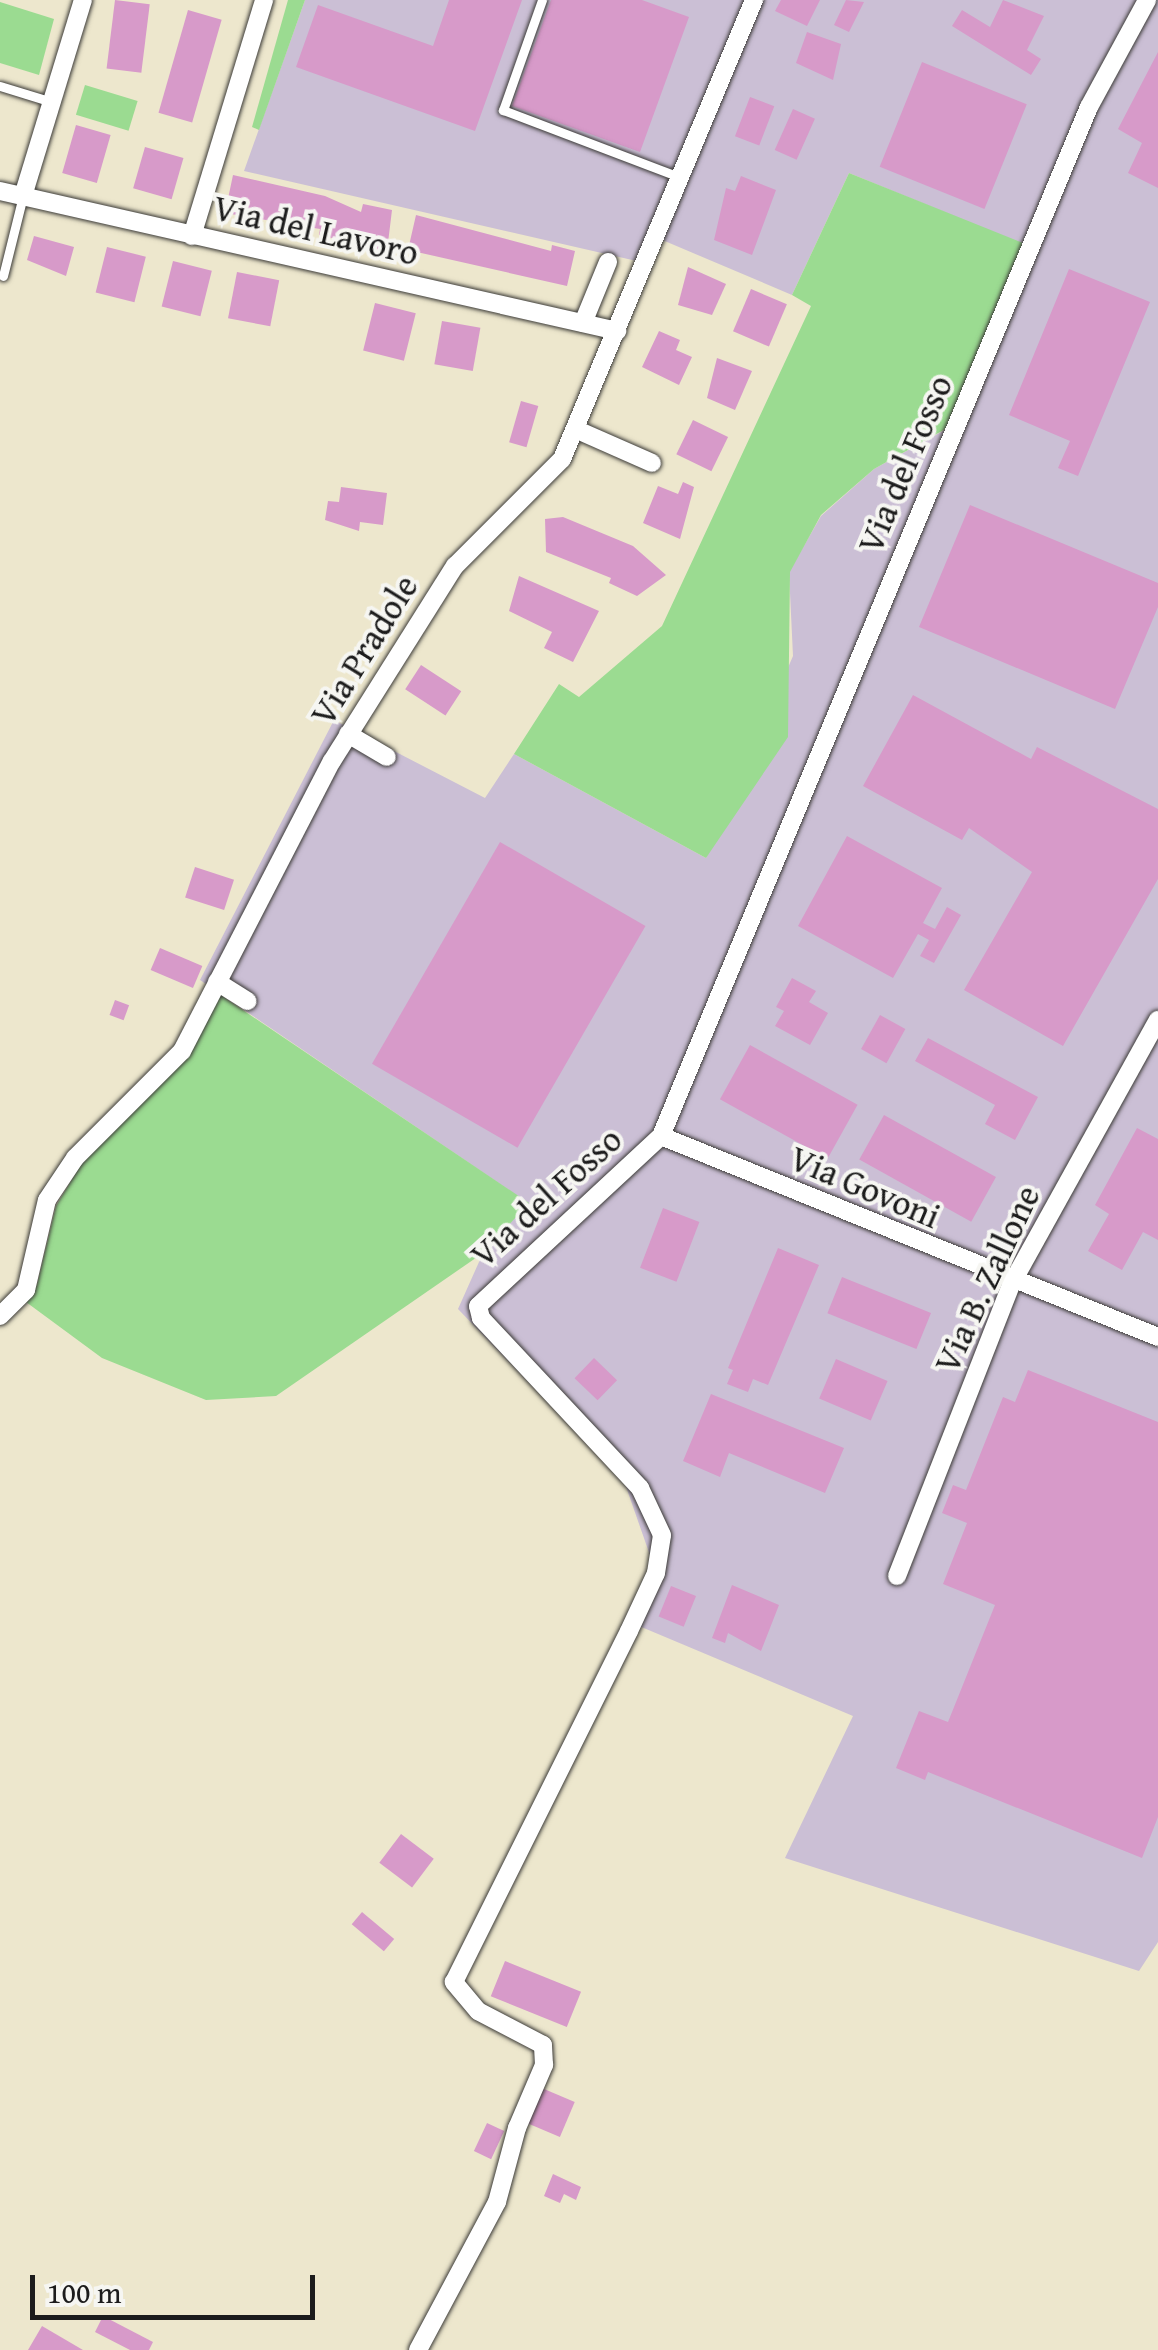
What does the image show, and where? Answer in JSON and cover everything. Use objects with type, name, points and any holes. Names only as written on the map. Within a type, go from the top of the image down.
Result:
[{"type":"street","points":[[23,196],[83,0]]},
{"type":"street","points":[[192,236],[264,0]]},
{"type":"street","name":"Via Pradole","points":[[0,1316],[26,1290],[47,1200],[75,1158],[182,1051],[348,734],[455,566],[562,459],[754,0]]},
{"type":"street","name":"Via del Fosso","points":[[418,2350],[497,2202],[517,2128],[544,2065],[543,2046],[478,2011],[454,1982],[656,1573],[662,1535],[640,1488],[481,1318],[478,1306],[660,1136],[1088,107],[1147,0]]},
{"type":"street","name":"Via del Lavoro","points":[[0,191],[618,330]]},
{"type":"street","points":[[583,323],[608,262]]},
{"type":"street","points":[[575,429],[652,463]]},
{"type":"street","points":[[348,734],[387,757]]},
{"type":"street","points":[[217,982],[247,1001]]},
{"type":"street","name":"Via B. Zallone","points":[[896,1576],[1012,1283],[1158,1020]]},
{"type":"street","name":"Via Govoni","points":[[660,1136],[1012,1283],[1158,1337]]},
{"type":"lane","points":[[542,0],[503,110],[679,178]]},
{"type":"lane","points":[[0,86],[52,102]]},
{"type":"lane","points":[[4,276],[23,196]]},
{"type":"shaded area","points":[[305,0],[1158,0],[1158,1942],[1139,1971],[785,1858],[853,1716],[639,1626],[652,1561],[624,1481],[458,1309],[483,1253],[528,1203],[200,980],[334,720],[485,798],[514,754],[706,858],[793,656],[789,572],[821,516],[874,469],[950,427],[1022,244],[849,173],[792,295],[660,239],[641,262],[244,171]]},
{"type":"green space","points":[[288,0],[305,0],[259,130],[252,127]]},
{"type":"green space","points":[[0,2],[54,19],[39,75],[0,63]]},
{"type":"green space","points":[[85,85],[138,101],[129,131],[76,115]]},
{"type":"green space","points":[[849,173],[1023,243],[949,427],[874,469],[821,515],[790,572],[788,737],[706,858],[514,754],[559,684],[579,697],[662,626],[811,306],[792,295]]},
{"type":"green space","points":[[219,994],[529,1203],[483,1253],[276,1396],[206,1400],[102,1358],[26,1302],[37,1285],[56,1206],[83,1161]]},
{"type":"building","points":[[115,0],[150,4],[141,73],[107,68]]},
{"type":"building","points":[[449,0],[522,0],[475,131],[296,67],[318,5],[433,46]]},
{"type":"building","points":[[551,0],[642,0],[689,17],[640,152],[512,106]]},
{"type":"building","points":[[781,0],[820,0],[807,26],[775,11]]},
{"type":"building","points":[[846,0],[864,2],[849,32],[834,25]]},
{"type":"building","points":[[1003,0],[1044,16],[1027,50],[1041,59],[1031,75],[952,26],[962,10],[990,27]]},
{"type":"building","points":[[188,10],[222,20],[192,123],[159,113]]},
{"type":"building","points":[[807,32],[841,44],[833,80],[796,63]]},
{"type":"building","points":[[1158,52],[1158,188],[1128,173],[1142,143],[1118,129]]},
{"type":"building","points":[[922,62],[1027,104],[984,209],[880,167]]},
{"type":"building","points":[[750,97],[774,106],[759,146],[735,136]]},
{"type":"building","points":[[793,109],[815,119],[797,160],[775,150]]},
{"type":"building","points":[[76,125],[111,135],[97,183],[62,173]]},
{"type":"building","points":[[145,147],[183,158],[172,199],[133,188]]},
{"type":"building","points":[[233,175],[325,196],[361,212],[363,204],[392,210],[387,251],[319,235],[320,229],[225,213]]},
{"type":"building","points":[[741,176],[776,190],[752,255],[714,240],[726,188],[735,191]]},
{"type":"building","points":[[416,215],[551,251],[552,245],[575,251],[567,286],[408,250]]},
{"type":"building","points":[[34,236],[74,247],[66,276],[27,260]]},
{"type":"building","points":[[107,247],[146,257],[134,302],[96,293]]},
{"type":"building","points":[[173,261],[212,271],[200,316],[162,307]]},
{"type":"building","points":[[688,267],[726,284],[712,315],[678,305]]},
{"type":"building","points":[[1069,269],[1150,302],[1078,476],[1058,468],[1070,441],[1009,415]]},
{"type":"building","points":[[237,272],[279,280],[270,326],[228,318]]},
{"type":"building","points":[[751,289],[787,304],[769,347],[733,331]]},
{"type":"building","points":[[375,303],[416,313],[404,361],[363,351]]},
{"type":"building","points":[[442,321],[480,328],[473,371],[434,364]]},
{"type":"building","points":[[659,331],[680,340],[676,350],[692,357],[679,385],[642,367]]},
{"type":"building","points":[[717,358],[752,371],[735,410],[707,398]]},
{"type":"building","points":[[521,401],[538,406],[526,447],[509,442]]},
{"type":"building","points":[[693,420],[728,437],[711,471],[676,454]]},
{"type":"building","points":[[683,482],[694,487],[680,539],[643,523],[658,486],[678,494]]},
{"type":"building","points":[[341,487],[387,493],[383,525],[360,522],[359,531],[325,520],[328,501],[339,502]]},
{"type":"building","points":[[970,505],[1158,583],[1158,607],[1115,709],[919,627]]},
{"type":"building","points":[[563,517],[633,546],[666,575],[637,596],[609,583],[611,578],[546,552],[545,519]]},
{"type":"building","points":[[519,576],[599,611],[573,662],[544,648],[552,632],[509,611]]},
{"type":"building","points":[[421,665],[461,691],[445,715],[405,689]]},
{"type":"building","points":[[913,695],[1031,759],[1037,747],[1158,809],[1158,879],[1063,1046],[964,990],[1032,872],[969,828],[962,840],[863,786]]},
{"type":"building","points":[[847,836],[942,888],[923,923],[935,929],[947,907],[961,915],[934,963],[920,956],[929,940],[918,934],[893,978],[798,926]]},
{"type":"building","points":[[500,842],[645,926],[517,1148],[372,1064]]},
{"type":"building","points":[[195,867],[234,880],[224,910],[185,897]]},
{"type":"building","points":[[160,948],[202,966],[193,988],[151,970]]},
{"type":"building","points":[[792,978],[816,991],[809,1002],[828,1013],[810,1045],[775,1026],[784,1011],[776,1007]]},
{"type":"building","points":[[115,1000],[129,1005],[124,1020],[110,1015]]},
{"type":"building","points":[[880,1015],[905,1029],[886,1063],[861,1049]]},
{"type":"building","points":[[928,1038],[1038,1097],[1015,1140],[985,1124],[995,1105],[915,1061]]},
{"type":"building","points":[[750,1045],[858,1105],[828,1159],[720,1099]]},
{"type":"building","points":[[884,1115],[996,1177],[971,1222],[859,1160]]},
{"type":"building","points":[[1137,1128],[1158,1139],[1158,1240],[1143,1232],[1122,1270],[1088,1251],[1109,1214],[1095,1205]]},
{"type":"building","points":[[663,1208],[699,1222],[676,1282],[640,1268]]},
{"type":"building","points":[[778,1248],[819,1265],[768,1385],[753,1379],[748,1392],[727,1384],[733,1370],[728,1368]]},
{"type":"building","points":[[842,1277],[931,1313],[916,1349],[827,1313]]},
{"type":"building","points":[[594,1358],[617,1380],[598,1400],[575,1378]]},
{"type":"building","points":[[836,1359],[888,1381],[871,1420],[819,1399]]},
{"type":"building","points":[[1028,1370],[1158,1422],[1158,1817],[1142,1858],[928,1772],[925,1780],[896,1768],[919,1711],[948,1722],[995,1605],[943,1584],[967,1523],[942,1513],[953,1485],[966,1490],[1003,1397],[1015,1402]]},
{"type":"building","points":[[711,1394],[844,1448],[825,1493],[729,1453],[720,1477],[683,1461]]},
{"type":"building","points":[[732,1585],[779,1605],[761,1651],[728,1633],[725,1643],[712,1638]]},
{"type":"building","points":[[671,1586],[696,1596],[684,1627],[659,1617]]},
{"type":"building","points":[[401,1834],[434,1859],[412,1887],[379,1863]]},
{"type":"building","points":[[362,1912],[394,1939],[384,1951],[352,1924]]},
{"type":"building","points":[[505,1961],[581,1992],[567,2027],[491,1996]]},
{"type":"building","points":[[537,2086],[575,2102],[560,2137],[522,2121]]},
{"type":"building","points":[[487,2123],[504,2131],[491,2159],[474,2151]]},
{"type":"building","points":[[553,2174],[581,2187],[576,2200],[564,2194],[560,2203],[544,2196]]},
{"type":"building","points":[[103,2316],[153,2342],[149,2350],[130,2350],[95,2332]]},
{"type":"building","points":[[42,2326],[83,2350],[28,2350]]}]
